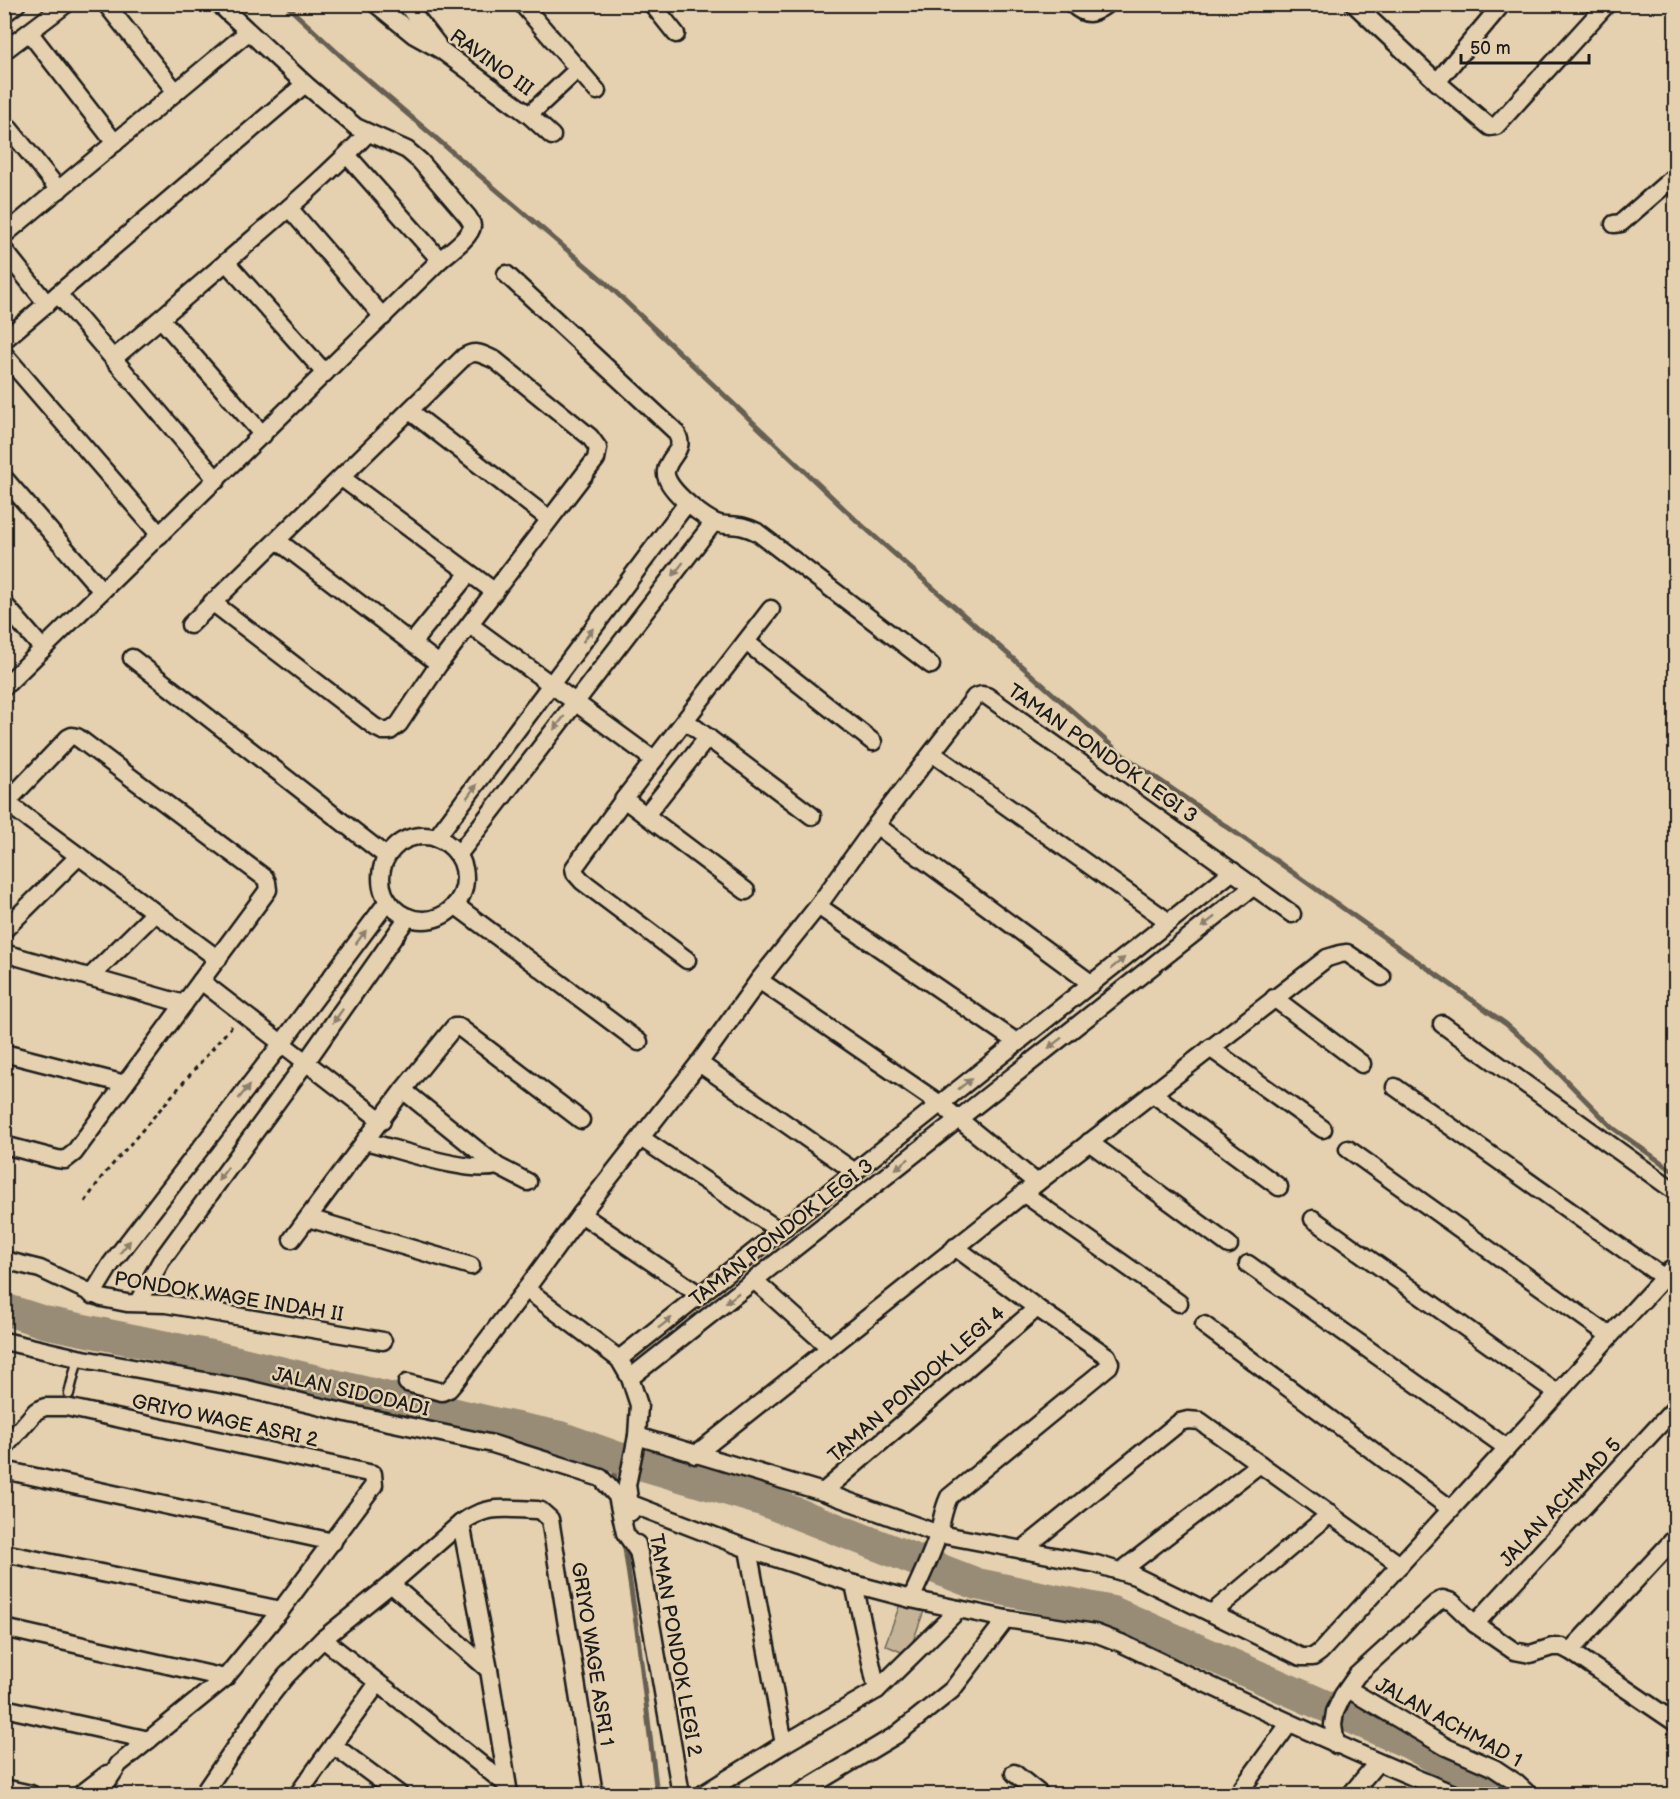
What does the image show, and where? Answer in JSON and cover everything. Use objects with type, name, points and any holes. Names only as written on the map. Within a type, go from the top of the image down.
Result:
[{"type":"street","points":[[4,14],[17,4]]},
{"type":"street","points":[[4,51],[66,4]]},
{"type":"street","points":[[106,4],[176,92]]},
{"type":"street","points":[[4,687],[472,228],[472,223],[413,156],[392,142],[356,127],[305,84],[219,4]]},
{"type":"street","name":"RAVINO III","points":[[376,4],[414,35],[441,50],[530,115],[552,136]]},
{"type":"street","points":[[406,4],[441,50]]},
{"type":"street","points":[[522,4],[597,91]]},
{"type":"street","points":[[652,4],[676,34]]},
{"type":"street","points":[[1072,4],[1089,14],[1107,4]]},
{"type":"street","points":[[1354,4],[1437,82],[1490,127],[1496,126],[1607,4]]},
{"type":"street","points":[[1437,82],[1502,4]]},
{"type":"street","points":[[29,32],[115,143]]},
{"type":"street","points":[[4,235],[248,32]]},
{"type":"street","points":[[530,115],[578,69]]},
{"type":"street","points":[[4,340],[305,84]]},
{"type":"street","points":[[4,122],[59,190]]},
{"type":"street","points":[[114,358],[289,208],[369,134]]},
{"type":"street","points":[[347,155],[440,260]]},
{"type":"street","points":[[1614,224],[1621,223],[1676,175]]},
{"type":"street","points":[[289,208],[383,316]]},
{"type":"street","points":[[4,250],[114,358],[217,480]]},
{"type":"street","points":[[226,262],[325,373]]},
{"type":"street","points":[[506,274],[674,430],[679,437],[680,444],[666,470],[666,478],[687,503],[714,522],[725,526],[744,527],[757,532],[931,665]]},
{"type":"street","points":[[161,319],[263,435]]},
{"type":"street","points":[[190,625],[212,602],[278,541],[470,353],[477,352],[495,360],[590,436],[598,448],[596,459],[439,664],[399,724],[390,731],[383,731],[375,727],[212,602]]},
{"type":"street","points":[[4,354],[160,535]]},
{"type":"street","points":[[410,411],[549,519]]},
{"type":"street","points":[[4,478],[102,591]]},
{"type":"street","points":[[342,478],[495,592]]},
{"type":"street","points":[[436,838],[687,503]]},
{"type":"street","points":[[458,855],[714,522]]},
{"type":"street","points":[[278,541],[439,664]]},
{"type":"street","points":[[412,643],[469,573]]},
{"type":"street","points":[[4,604],[43,649]]},
{"type":"street","points":[[687,960],[582,881],[574,868],[624,799],[771,609]]},
{"type":"street","points":[[470,625],[654,760]]},
{"type":"street","points":[[746,642],[873,742]]},
{"type":"street","points":[[132,658],[386,856]]},
{"type":"street","name":"TAMAN PONDOK LEGI 3","points":[[406,1383],[442,1392],[449,1389],[975,697],[987,696],[1293,914]]},
{"type":"street","points":[[686,721],[812,816]]},
{"type":"street","points":[[4,1145],[57,1160],[65,1160],[74,1153],[267,894],[268,886],[265,878],[84,742],[72,736],[68,738],[6,804],[218,959]]},
{"type":"street","points":[[646,815],[708,737]]},
{"type":"street","points":[[932,753],[1168,922]]},
{"type":"street","points":[[624,799],[746,891]]},
{"type":"street","points":[[876,825],[1092,984]]},
{"type":"street","points":[[414,836],[436,838],[449,845],[463,864],[464,886],[461,896],[455,905],[441,915],[425,920],[408,917],[396,911],[382,891],[380,879],[386,856],[402,840],[414,836]]},
{"type":"street","points":[[4,930],[78,856]]},
{"type":"street","name":"TAMAN PONDOK LEGI 3","points":[[619,1359],[1233,871]]},
{"type":"street","name":"TAMAN PONDOK LEGI 3","points":[[630,1378],[1254,886]]},
{"type":"street","points":[[92,1295],[111,1264],[282,1043],[388,901]]},
{"type":"street","points":[[455,905],[639,1042]]},
{"type":"street","points":[[818,906],[1018,1042]]},
{"type":"street","points":[[90,977],[155,913]]},
{"type":"street","points":[[138,1302],[161,1261],[408,917]]},
{"type":"street","points":[[4,952],[184,1004]]},
{"type":"street","points":[[695,1455],[1030,1188],[1327,958],[1347,953],[1382,977]]},
{"type":"street","points":[[759,980],[940,1104],[1030,1188],[1179,1303]]},
{"type":"street","points":[[201,981],[382,1121]]},
{"type":"street","points":[[1274,998],[1362,1064]]},
{"type":"street","points":[[1442,1024],[1676,1192]]},
{"type":"street","points":[[292,1239],[403,1090],[454,1027],[459,1027],[581,1120]]},
{"type":"street","points":[[1210,1048],[1323,1129]]},
{"type":"street","points":[[4,1053],[125,1084]]},
{"type":"street","name":"TAMAN PONDOK LEGI 3","points":[[699,1063],[855,1172]]},
{"type":"street","points":[[1395,1087],[1663,1277]]},
{"type":"street","points":[[403,1090],[498,1166],[528,1182]]},
{"type":"street","points":[[1152,1093],[1279,1187]]},
{"type":"street","name":"TAMAN PONDOK LEGI 3","points":[[641,1138],[780,1231]]},
{"type":"street","points":[[365,1140],[473,1167],[498,1166]]},
{"type":"street","points":[[1089,1142],[1229,1245]]},
{"type":"street","points":[[1348,1149],[1610,1336]]},
{"type":"street","name":"TAMAN PONDOK LEGI 3","points":[[580,1214],[700,1295]]},
{"type":"street","points":[[308,1218],[471,1266]]},
{"type":"street","points":[[1313,1219],[1557,1393]]},
{"type":"street","name":"TAMAN PONDOK LEGI 4","points":[[914,1593],[937,1540],[944,1508],[949,1497],[1110,1363],[1107,1356],[1036,1308],[955,1247]]},
{"type":"street","name":"PONDOK WAGE INDAH II","points":[[4,1260],[40,1269],[92,1295],[127,1303],[166,1304],[383,1341]]},
{"type":"street","points":[[1248,1264],[1508,1448]]},
{"type":"street","points":[[636,1441],[695,1455],[823,1492],[937,1540],[1022,1550],[1096,1564],[1135,1576],[1301,1657],[1313,1657],[1676,1264]]},
{"type":"street","points":[[754,1280],[831,1348]]},
{"type":"street","points":[[526,1289],[619,1359],[630,1378],[639,1405],[636,1441],[624,1495]]},
{"type":"street","name":"TAMAN PONDOK LEGI 4","points":[[823,1492],[1036,1308]]},
{"type":"street","points":[[1204,1325],[1451,1509]]},
{"type":"street","name":"JALAN SIDODADI","points":[[4,1341],[78,1358],[243,1388],[493,1444],[601,1478],[624,1495],[625,1533],[639,1553]]},
{"type":"street","name":"GRIYO WAGE ASRI 2","points":[[4,1448],[36,1411],[45,1407],[66,1407],[373,1474],[374,1485],[333,1542],[225,1678],[81,1794]]},
{"type":"street","name":"JALAN ACHMAD 5","points":[[1475,1624],[1676,1407]]},
{"type":"street","points":[[1022,1550],[1180,1422],[1188,1420],[1200,1421],[1400,1564]]},
{"type":"street","points":[[1122,1572],[1260,1464]]},
{"type":"street","points":[[4,1470],[333,1542]]},
{"type":"street","name":"TAMAN PONDOK LEGI 2","points":[[624,1495],[748,1549],[854,1584],[914,1593],[958,1609],[1006,1619],[1095,1633],[1289,1724],[1454,1794]]},
{"type":"street","name":"GRIYO WAGE ASRI 1","points":[[461,1523],[473,1515],[492,1508],[537,1510],[550,1519],[594,1794]]},
{"type":"street","points":[[1212,1613],[1330,1514]]},
{"type":"street","points":[[203,1794],[277,1687],[323,1639],[461,1523]]},
{"type":"street","points":[[461,1523],[489,1670],[508,1790]]},
{"type":"street","points":[[1570,1650],[1676,1537]]},
{"type":"street","points":[[748,1549],[784,1744]]},
{"type":"street","points":[[4,1552],[281,1610]]},
{"type":"street","name":"TAMAN PONDOK LEGI 2","points":[[639,1553],[681,1794]]},
{"type":"street","points":[[391,1584],[489,1670]]},
{"type":"street","points":[[854,1584],[877,1690]]},
{"type":"street","points":[[1336,1745],[1334,1719],[1346,1692],[1358,1674],[1443,1599],[1449,1600],[1475,1624],[1514,1651],[1530,1654],[1552,1647],[1570,1650],[1676,1723]]},
{"type":"street","points":[[703,1794],[877,1690],[958,1609]]},
{"type":"street","points":[[798,1794],[896,1735],[952,1690],[1006,1619]]},
{"type":"street","points":[[4,1628],[225,1678]]},
{"type":"street","points":[[323,1639],[508,1790]]},
{"type":"street","points":[[298,1794],[378,1683]]},
{"type":"street","name":"JALAN ACHMAD 1","points":[[1346,1692],[1446,1747],[1494,1768],[1528,1794]]},
{"type":"street","points":[[4,1708],[149,1740]]},
{"type":"street","points":[[1238,1794],[1289,1724]]},
{"type":"street","points":[[333,1745],[399,1794]]},
{"type":"street","points":[[1351,1794],[1377,1763]]},
{"type":"street","name":"GRIYO WAGE ASRI 2","points":[[99,1794],[119,1764]]},
{"type":"street","points":[[1014,1773],[1040,1794]]},
{"type":"street","points":[[4,1788],[31,1794]]},
{"type":"lane","points":[[69,1394],[78,1358]]},
{"type":"path","points":[[85,1202],[101,1178],[243,1013]]},
{"type":"shaded area","points":[[902,1599],[925,1608],[908,1655],[885,1645]]},
{"type":"waterway","points":[[285,4],[356,70],[606,283],[856,520],[1120,753],[1506,1024],[1541,1055],[1613,1128],[1676,1173]]},
{"type":"waterway","points":[[4,1309],[44,1322],[221,1358],[560,1437],[616,1457],[765,1501],[977,1584],[1112,1612],[1407,1742],[1499,1794]]},
{"type":"waterway","points":[[614,1488],[616,1457]]},
{"type":"waterway","points":[[624,1542],[657,1794]]}]
